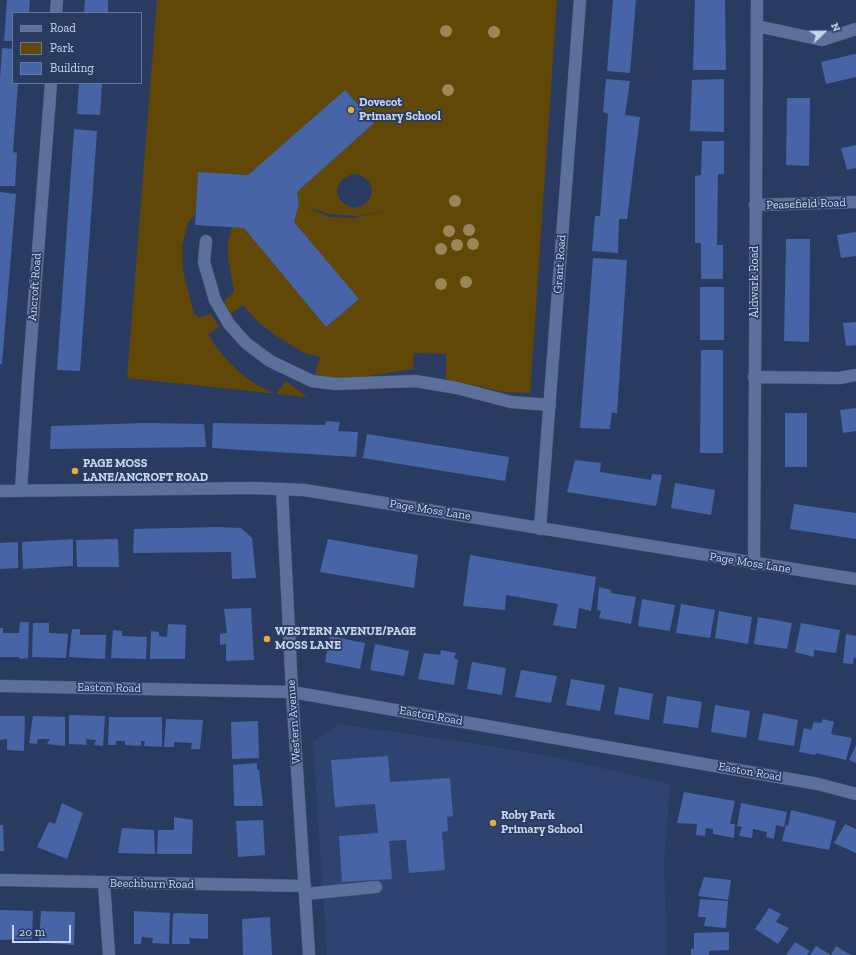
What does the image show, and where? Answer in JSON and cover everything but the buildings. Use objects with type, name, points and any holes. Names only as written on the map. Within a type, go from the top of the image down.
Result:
[{"type":"street","points":[[56,12],[57,0]]},
{"type":"street","name":"Grant Road","points":[[540,528],[580,0]]},
{"type":"street","name":"Aldwark Road","points":[[754,564],[757,0]]},
{"type":"street","points":[[757,26],[822,40],[856,29]]},
{"type":"street","name":"Ancroft Road","points":[[21,490],[51,84]]},
{"type":"street","name":"Peasefield Road","points":[[755,205],[856,202]]},
{"type":"street","points":[[206,241],[204,262],[215,300],[229,324],[246,343],[270,361],[312,381],[336,384],[415,381],[457,388],[511,402],[550,405]]},
{"type":"street","points":[[754,377],[840,378],[856,375]]},
{"type":"street","name":"Page Moss Lane","points":[[0,491],[282,488],[330,493],[856,580]]},
{"type":"street","name":"Western Avenue","points":[[282,488],[292,692],[309,955]]},
{"type":"street","name":"Easton Road","points":[[0,686],[292,692],[818,784],[856,794]]},
{"type":"street","name":"Beechburn Road","points":[[0,880],[305,890],[376,887]]},
{"type":"street","points":[[104,883],[109,955]]},
{"type":"shaded area","name":"Roby Park Primary School","points":[[340,724],[483,745],[563,759],[670,784],[664,862],[667,955],[327,955],[313,741]]},
{"type":"green space","name":"Dovecot Primary School","points":[[157,0],[557,0],[530,393],[504,392],[446,379],[446,354],[414,353],[413,369],[362,377],[334,378],[315,374],[320,357],[304,353],[278,337],[259,323],[243,305],[230,314],[224,301],[234,292],[228,257],[228,243],[232,227],[244,228],[326,327],[294,222],[299,204],[297,192],[374,123],[345,90],[248,175],[199,172],[195,215],[188,222],[182,246],[183,271],[194,314],[199,317],[211,314],[219,327],[208,334],[222,354],[233,366],[251,381],[275,394],[127,378]],"holes":[[[354,174],[362,176],[367,180],[372,190],[368,201],[355,208],[347,206],[342,202],[337,191],[341,181]],[[305,206],[329,214],[358,216],[388,210],[354,218],[329,217]]]},
{"type":"green space","points":[[286,381],[307,397],[276,394]]},
{"type":"place","name":"Dovecot Primary School","points":[[351,110]]},
{"type":"place","name":"PAGE MOSS LANE/ANCROFT ROAD","points":[[75,471]]},
{"type":"place","name":"WESTERN AVENUE/PAGE MOSS LANE","points":[[267,639]]},
{"type":"place","name":"Roby Park Primary School","points":[[493,823]]}]
